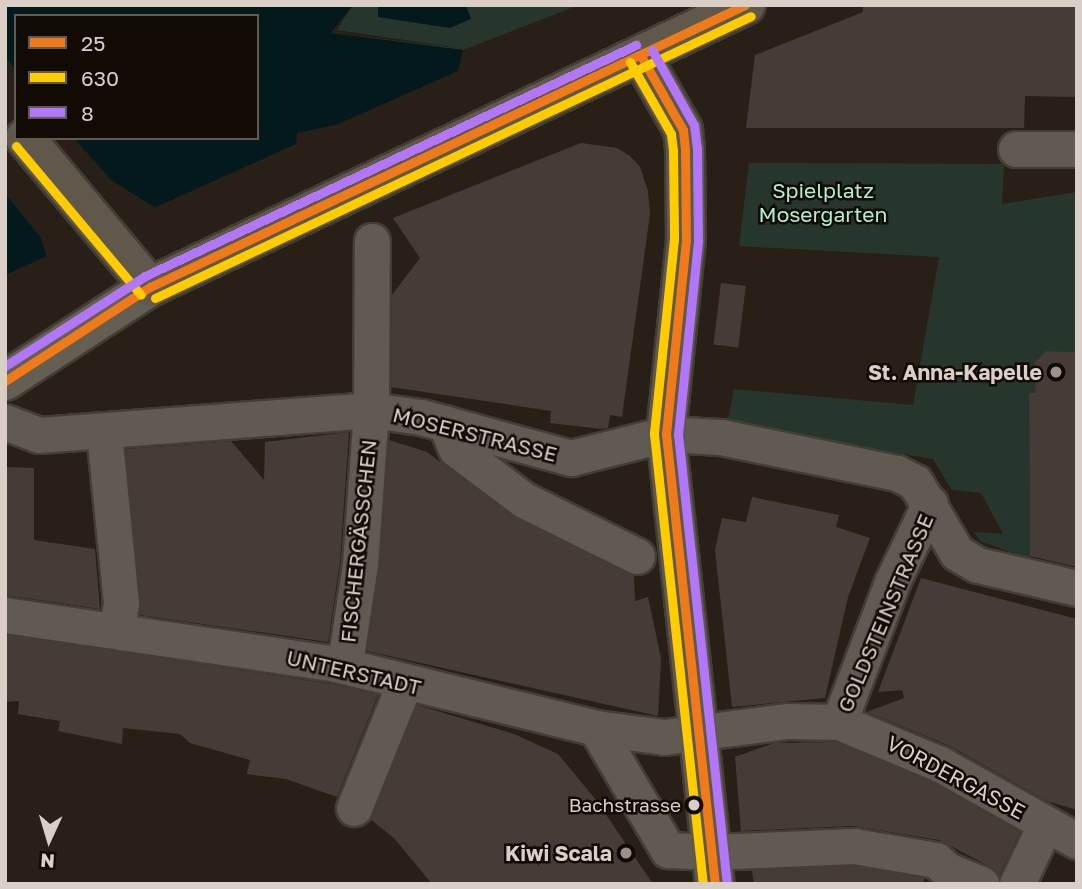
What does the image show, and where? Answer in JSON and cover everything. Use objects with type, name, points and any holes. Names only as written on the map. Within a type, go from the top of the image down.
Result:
[{"type":"main road","points":[[5,381],[150,287],[746,5]]},
{"type":"main road","points":[[641,56],[683,131],[685,150],[685,251],[666,433],[713,868]]},
{"type":"main road","points":[[26,140],[150,287]]},
{"type":"street","points":[[1016,149],[1077,149]]},
{"type":"street","points":[[371,410],[372,241]]},
{"type":"street","name":"MOSERSTRASSE","points":[[5,422],[39,435],[104,432],[270,415],[371,410],[445,423],[571,458],[666,433],[721,438],[897,473],[915,482],[930,503],[946,542],[978,565],[1077,588]]},
{"type":"street","name":"FISCHERGÄSSCHEN","points":[[336,664],[345,663],[356,608],[371,410]]},
{"type":"street","points":[[445,423],[456,449],[467,460],[524,500],[637,556]]},
{"type":"street","points":[[104,432],[121,603],[117,628]]},
{"type":"street","name":"GOLDSTEINSTRASSE","points":[[839,723],[893,580],[930,503]]},
{"type":"street","name":"UNTERSTADT","points":[[5,615],[117,628],[336,664],[404,684],[596,729],[664,737],[700,733]]},
{"type":"street","points":[[354,808],[404,684]]},
{"type":"street","name":"VORDERGASSE","points":[[700,733],[788,721],[839,723],[940,764],[1077,841]]},
{"type":"street","points":[[596,729],[668,850],[713,868],[854,846],[908,852],[936,860],[943,877],[981,884]]},
{"type":"street","name":"VORDERGASSE","points":[[1017,884],[1045,825]]},
{"type":"green space","points":[[353,5],[579,5],[463,50],[331,33]]},
{"type":"green space","name":"Spielplatz Mosergarten","points":[[749,163],[1004,164],[1002,204],[1077,192],[1075,352],[1046,351],[1034,363],[1035,381],[1048,393],[1029,393],[1030,559],[980,541],[974,532],[1003,534],[981,493],[952,490],[933,459],[727,424],[734,389],[913,405],[939,257],[739,246]]},
{"type":"shaded area","points":[[5,5],[353,5],[331,33],[463,50],[458,71],[336,125],[297,133],[296,144],[5,275]]},
{"type":"shaded area","points":[[378,5],[466,5],[471,19],[450,28],[378,17]]},
{"type":"pier","points":[[353,5],[337,30],[467,49],[331,33]]},
{"type":"pier","points":[[5,57],[14,68],[14,140],[76,140],[111,180],[157,209],[47,258],[41,238],[5,193]]},
{"type":"building","points":[[863,5],[1077,5],[1077,97],[1025,96],[1024,128],[746,128],[755,55],[863,12]]},
{"type":"building","points":[[581,143],[617,148],[630,156],[640,167],[648,191],[650,214],[622,417],[610,415],[608,428],[602,429],[550,423],[551,411],[391,387],[392,295],[420,258],[393,218]]},
{"type":"building","points":[[721,283],[746,286],[738,348],[713,345]]},
{"type":"building","points":[[1046,351],[1077,352],[1077,567],[1030,556],[1029,393],[1036,393],[1034,363]]},
{"type":"building","points":[[349,432],[340,562],[328,642],[140,615],[126,449],[231,441],[264,480],[265,442]]},
{"type":"building","points":[[389,440],[427,452],[515,518],[634,575],[635,601],[648,597],[661,658],[658,716],[367,651],[380,565]]},
{"type":"building","points":[[5,467],[34,468],[34,540],[95,549],[100,609],[5,595]]},
{"type":"building","points":[[752,497],[839,515],[836,527],[870,538],[848,597],[825,698],[732,707],[715,550],[722,518],[746,522]]},
{"type":"building","points":[[921,578],[1077,619],[1077,810],[1047,801],[950,746],[867,712],[904,698],[902,690],[878,692]]},
{"type":"building","points":[[5,635],[332,684],[378,695],[337,797],[286,779],[247,774],[250,760],[190,743],[180,734],[123,728],[122,744],[58,731],[60,721],[18,714],[19,701],[5,702]]},
{"type":"building","points":[[417,705],[514,734],[558,754],[596,800],[653,884],[432,884],[394,838],[370,819]]},
{"type":"building","points":[[835,742],[931,782],[1020,832],[999,876],[989,866],[939,840],[853,826],[741,831],[735,757],[774,743]]},
{"type":"building","points":[[853,866],[924,878],[923,884],[754,884],[752,870]]},
{"type":"transit line","name":"25","points":[[5,381],[150,287],[745,5]]},
{"type":"transit line","name":"630","points":[[155,298],[751,16]]},
{"type":"transit line","name":"8","points":[[5,366],[145,276],[636,45]]},
{"type":"transit line","name":"8","points":[[652,50],[694,125],[697,149],[698,241],[678,434],[727,883]]},
{"type":"transit line","name":"25","points":[[641,56],[683,130],[685,150],[686,240],[666,434],[715,884]]},
{"type":"transit line","name":"630","points":[[630,62],[671,134],[673,151],[674,239],[654,434],[703,884]]},
{"type":"transit line","name":"630","points":[[16,146],[141,295]]},
{"type":"place","name":"St. Anna-Kapelle","points":[[1056,372]]},
{"type":"place","name":"Bachstrasse","points":[[694,805]]},
{"type":"place","name":"Kiwi Scala","points":[[626,853]]}]
